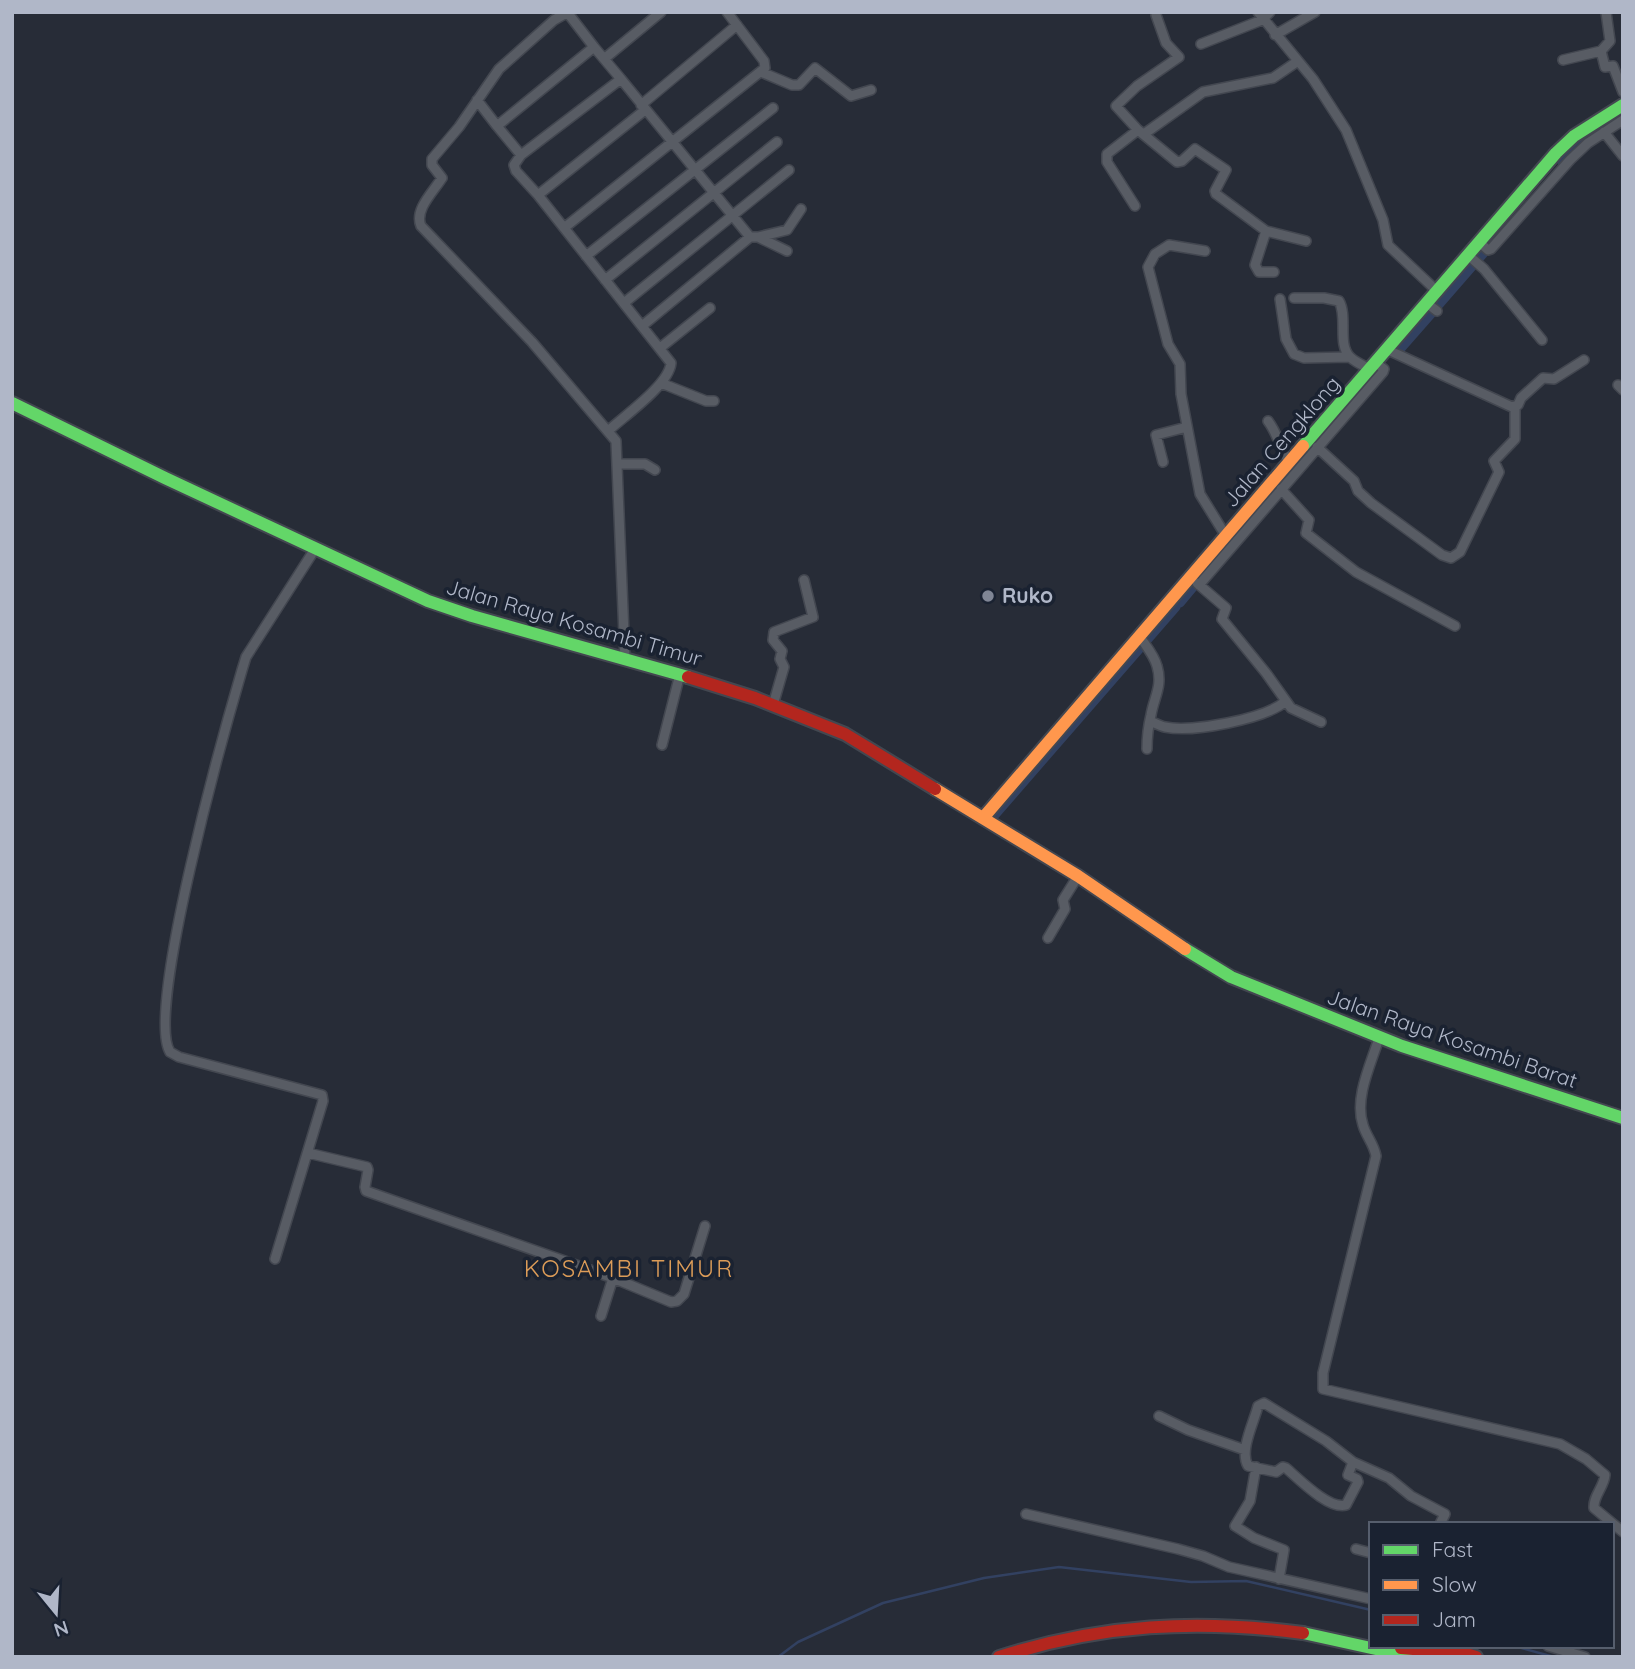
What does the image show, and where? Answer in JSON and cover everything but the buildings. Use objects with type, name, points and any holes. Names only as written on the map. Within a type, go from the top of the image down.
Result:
[{"type":"main road","name":"Jalan Cengklong","points":[[983,818],[1195,581],[1226,536],[1340,413],[1388,350],[1432,308],[1438,292],[1473,260],[1556,153],[1584,129],[1623,105]]},
{"type":"main road","name":"Jalan Raya Kosambi Timur","points":[[12,403],[151,466],[390,584],[461,612],[680,674],[773,705],[845,734],[983,818]]},
{"type":"main road","name":"Jalan Raya Kosambi Barat","points":[[983,818],[1078,876],[1168,939],[1231,977],[1379,1038],[1623,1118]]},
{"type":"main road","points":[[999,1657],[1071,1637],[1173,1625],[1273,1629],[1369,1646]]},
{"type":"main road","points":[[1378,1648],[1412,1657]]},
{"type":"main road","points":[[1396,1648],[1462,1653],[1476,1657]]},
{"type":"street","points":[[604,59],[661,12]]},
{"type":"street","points":[[564,228],[763,70],[764,61],[727,12]]},
{"type":"street","points":[[1201,44],[1270,12]]},
{"type":"street","points":[[1275,35],[1315,12]]},
{"type":"street","points":[[1563,60],[1601,51],[1610,41],[1606,12]]},
{"type":"street","points":[[625,659],[617,444],[532,342],[419,223],[419,212],[442,178],[431,161],[499,69],[557,16],[568,13],[733,216],[754,237],[787,251]]},
{"type":"street","points":[[1156,15],[1166,43],[1179,57],[1136,86],[1116,106],[1141,132],[1177,162],[1182,161],[1195,149],[1226,170],[1216,194],[1266,231],[1306,241]]},
{"type":"street","points":[[1260,16],[1322,90],[1346,130],[1383,220],[1388,245],[1438,292]]},
{"type":"street","points":[[538,195],[737,25]]},
{"type":"street","points":[[497,126],[594,47]]},
{"type":"street","points":[[1601,51],[1605,67],[1613,65],[1623,92]]},
{"type":"street","points":[[1135,206],[1107,162],[1107,154],[1203,92],[1273,78],[1298,61]]},
{"type":"street","points":[[763,70],[792,85],[801,84],[816,68],[851,96],[871,90]]},
{"type":"street","points":[[608,431],[661,383],[671,368],[671,363],[514,168],[521,155],[621,79]]},
{"type":"street","points":[[477,100],[521,155]]},
{"type":"street","points":[[586,256],[773,108]]},
{"type":"street","points":[[1483,245],[1496,244],[1570,160],[1623,120]]},
{"type":"street","points":[[1604,132],[1623,156]]},
{"type":"street","points":[[605,279],[777,142]]},
{"type":"street","points":[[624,303],[789,170]]},
{"type":"street","points":[[642,326],[754,237],[787,230],[801,209]]},
{"type":"street","points":[[1266,231],[1255,265],[1259,272],[1274,272]]},
{"type":"street","points":[[1205,251],[1169,245],[1155,254],[1148,267],[1168,344],[1180,364],[1181,394],[1200,494],[1226,536]]},
{"type":"street","points":[[1473,260],[1542,340]]},
{"type":"street","points":[[1294,298],[1339,301],[1342,308],[1344,342],[1350,357]]},
{"type":"street","points":[[1280,299],[1286,339],[1294,354],[1304,358],[1350,357],[1377,366]]},
{"type":"street","points":[[660,348],[710,308]]},
{"type":"street","points":[[1388,350],[1515,407]]},
{"type":"street","points":[[1317,447],[1354,481],[1358,491],[1371,503],[1442,555],[1451,558],[1460,552],[1499,472],[1494,461],[1515,439],[1515,407],[1543,378],[1554,379],[1584,360]]},
{"type":"street","points":[[661,383],[706,401],[715,401]]},
{"type":"street","points":[[1321,722],[1296,712],[1286,701],[1222,619],[1226,608],[1195,581],[1281,489],[1298,458],[1317,447],[1340,413]]},
{"type":"street","points":[[1268,421],[1276,431],[1284,454],[1298,458]]},
{"type":"street","points":[[1163,462],[1156,434],[1188,427]]},
{"type":"street","points":[[618,464],[645,464],[655,470]]},
{"type":"street","points":[[1281,489],[1309,520],[1306,533],[1329,552],[1384,588],[1455,626]]},
{"type":"street","points":[[275,1259],[323,1101],[322,1095],[179,1057],[170,1052],[166,1041],[168,994],[178,921],[228,718],[246,657],[315,549]]},
{"type":"street","points":[[773,705],[784,667],[780,659],[782,652],[774,641],[774,632],[813,617],[804,580]]},
{"type":"street","points":[[1143,641],[1157,664],[1159,673],[1159,691],[1147,735],[1147,749]]},
{"type":"street","points":[[662,745],[680,674]]},
{"type":"street","points":[[1150,721],[1165,727],[1184,728],[1241,720],[1267,713],[1286,701]]},
{"type":"street","points":[[1048,938],[1064,911],[1063,900],[1078,876]]},
{"type":"street","points":[[1379,1038],[1361,1105],[1362,1124],[1376,1156],[1323,1373],[1323,1389],[1569,1448],[1605,1475],[1594,1508],[1611,1522]]},
{"type":"street","points":[[308,1153],[367,1167],[366,1191],[612,1278],[671,1302],[677,1301],[684,1294],[705,1226]]},
{"type":"street","points":[[601,1316],[612,1278]]},
{"type":"street","points":[[1353,1462],[1348,1475],[1358,1482],[1346,1505],[1342,1507],[1331,1504],[1286,1468],[1276,1472],[1248,1466],[1245,1463],[1245,1450],[1258,1406],[1264,1403],[1319,1436],[1353,1462],[1389,1478],[1411,1496],[1445,1514],[1441,1522]]},
{"type":"street","points":[[1159,1416],[1188,1430],[1245,1450]]},
{"type":"street","points":[[1256,1467],[1250,1501],[1235,1526],[1254,1538],[1284,1550],[1279,1579]]},
{"type":"street","points":[[1026,1514],[1178,1549],[1229,1567],[1369,1599]]},
{"type":"street","points":[[1356,1549],[1369,1552]]},
{"type":"street","points":[[1555,1648],[1585,1657]]},
{"type":"waterway","points":[[1562,163],[1585,133]]},
{"type":"waterway","points":[[1437,307],[1491,245]]},
{"type":"waterway","points":[[1397,353],[1433,312]]},
{"type":"waterway","points":[[1305,453],[1327,431]]},
{"type":"waterway","points":[[1250,520],[1300,459]]},
{"type":"waterway","points":[[1180,603],[1200,579]]},
{"type":"waterway","points":[[995,815],[1176,607]]},
{"type":"waterway","points":[[778,1657],[798,1642],[883,1603],[984,1578],[1059,1567],[1191,1582],[1246,1581],[1369,1610]]},
{"type":"waterway","points":[[1521,1648],[1554,1657]]},
{"type":"traffic: fast","points":[[1303,446],[1556,153],[1574,136],[1623,105]]},
{"type":"traffic: fast","points":[[12,403],[428,601],[688,677]]},
{"type":"traffic: fast","points":[[1185,949],[1231,977],[1402,1046],[1623,1118]]},
{"type":"traffic: fast","points":[[1303,1633],[1369,1648]]},
{"type":"traffic: fast","points":[[1371,1648],[1412,1657]]},
{"type":"traffic: slow","points":[[983,818],[1303,446]]},
{"type":"traffic: slow","points":[[935,789],[1078,876],[1185,949]]},
{"type":"traffic: jam","points":[[688,677],[755,698],[845,734],[935,789]]},
{"type":"traffic: jam","points":[[999,1657],[1075,1637],[1150,1627],[1225,1626],[1303,1633]]},
{"type":"traffic: jam","points":[[1401,1648],[1463,1653],[1476,1657]]},
{"type":"place","name":"Ruko","points":[[988,596]]},
{"type":"district","name":"KOSAMBI TIMUR","points":[[629,1269]]}]
